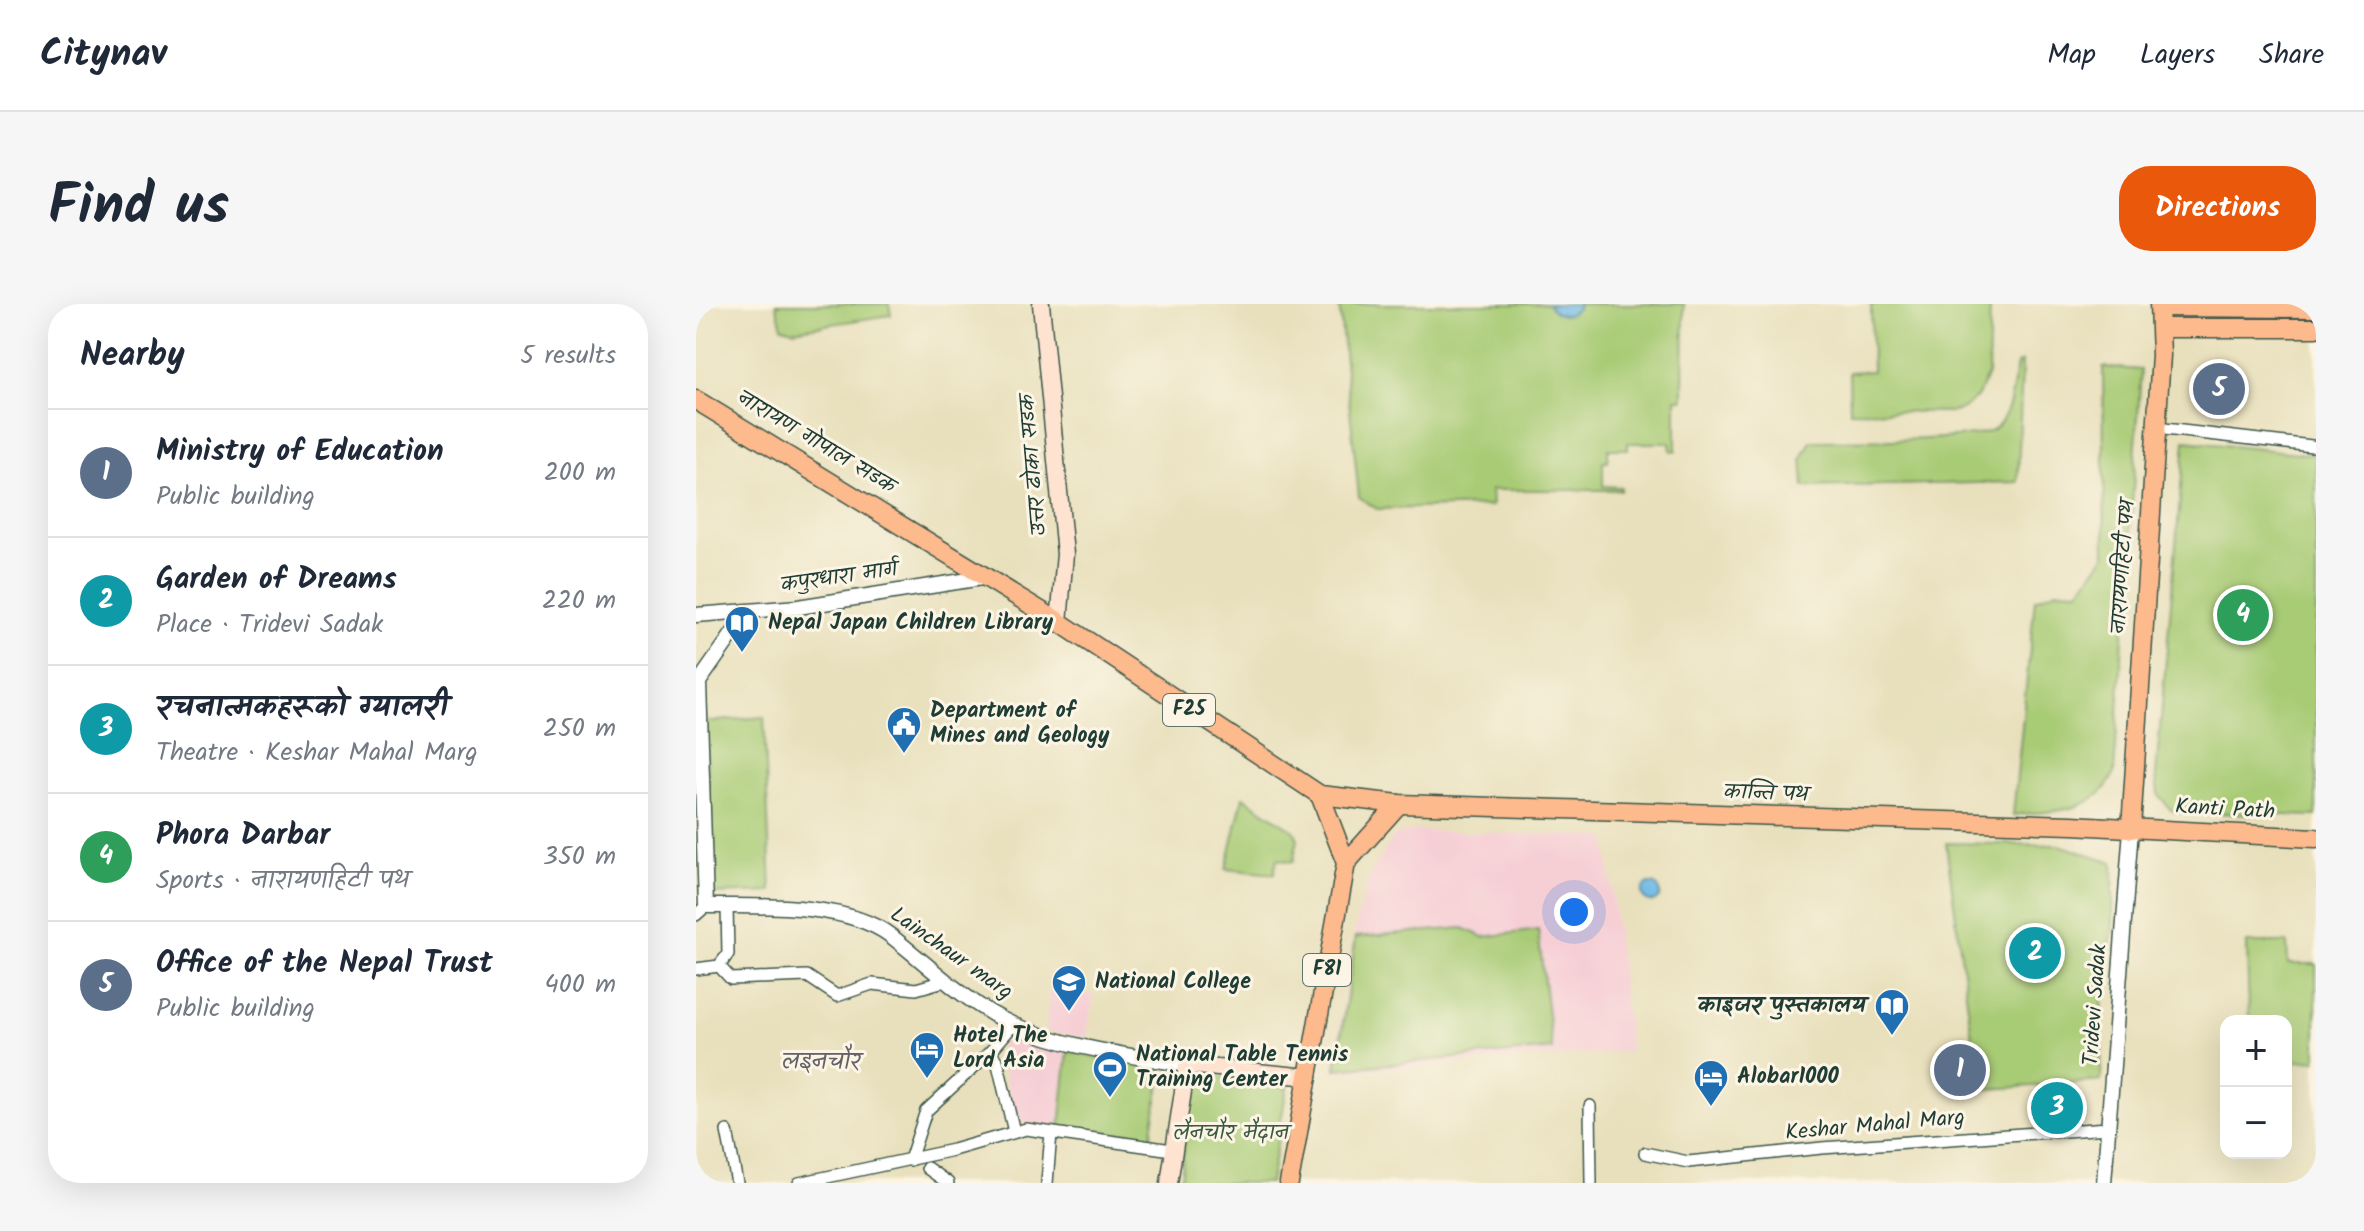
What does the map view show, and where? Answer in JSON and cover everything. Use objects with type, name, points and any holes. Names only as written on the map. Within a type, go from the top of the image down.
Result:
[{"type":"main road","name":"उत्तर ढोका सडक","points":[[1041,304],[1065,554],[1059,622]]},
{"type":"main road","points":[[2159,306],[2316,308]]},
{"type":"main road","name":"नारायणहिटी पथ","points":[[2131,829],[2160,386],[2162,328],[2159,306]]},
{"type":"main road","points":[[2162,328],[2316,328]]},
{"type":"main road","points":[[2160,386],[2168,356],[2178,341],[2190,330],[2204,328]]},
{"type":"main road","name":"नारायण गोपाल सडक","points":[[696,400],[988,577]]},
{"type":"main road","name":"F25","points":[[988,577],[1320,795],[1399,804]]},
{"type":"main road","points":[[1320,795],[1346,863],[1399,804]]},
{"type":"main road","name":"कान्ति पथ","points":[[1399,804],[2131,829]]},
{"type":"main road","name":"Kanti Path","points":[[2131,829],[2316,838]]},
{"type":"main road","name":"F81","points":[[1289,1183],[1346,863]]},
{"type":"main road","points":[[1169,1183],[1187,1065],[1309,1077]]},
{"type":"street","points":[[2156,428],[2312,446]]},
{"type":"street","name":"कपुरधारा मार्ग","points":[[696,615],[748,612],[988,577]]},
{"type":"street","name":"Lainchaur marg","points":[[748,612],[699,682],[701,910],[764,906],[856,920],[889,935],[944,981],[1013,1025],[1079,1046],[1187,1065]]},
{"type":"street","name":"Tridevi Sadak","points":[[2104,1183],[2131,829]]},
{"type":"street","points":[[696,969],[719,966],[728,954],[727,906]]},
{"type":"street","points":[[719,966],[731,979],[807,976],[837,996],[872,984],[916,989],[944,981]]},
{"type":"street","points":[[910,1160],[926,1111],[990,1052],[1013,1025]]},
{"type":"street","points":[[990,1052],[997,1060],[1014,1132]]},
{"type":"street","points":[[1590,1106],[1591,1183]]},
{"type":"street","name":"Keshar Mahal Marg","points":[[1645,1153],[1688,1162],[1822,1148],[2108,1128]]},
{"type":"street","points":[[799,1183],[910,1160],[1026,1129],[1172,1150]]},
{"type":"street","points":[[727,1131],[737,1183]]},
{"type":"street","points":[[1047,1183],[1051,1133]]},
{"type":"street","points":[[927,1168],[948,1183]]},
{"type":"shaded area","points":[[1413,830],[1606,837],[1630,1051],[1333,1072],[1357,919],[1370,876],[1394,836]]},
{"type":"shaded area","name":"National College","points":[[1049,992],[1094,995],[1086,1038],[1046,1031]]},
{"type":"shaded area","points":[[1019,1031],[1067,1050],[1058,1128],[1017,1121],[1007,1086],[1001,1043]]},
{"type":"green space","points":[[776,304],[889,304],[891,315],[793,330],[782,327]]},
{"type":"green space","points":[[1339,304],[1684,304],[1683,399],[1676,399],[1676,451],[1671,451],[1670,443],[1628,443],[1628,449],[1608,449],[1608,462],[1603,462],[1603,486],[1621,487],[1621,490],[1491,490],[1492,506],[1377,509],[1359,497]]},
{"type":"green space","points":[[1871,304],[1990,304],[1988,374],[1978,396],[1963,409],[1954,412],[1850,411],[1849,372],[1872,371]]},
{"type":"green space","points":[[2022,362],[2018,482],[1804,487],[1802,459],[1811,441],[1937,438],[1983,433],[1995,428],[2005,415],[2017,364]]},
{"type":"green space","points":[[2103,367],[2141,370],[2114,773],[2107,786],[2085,803],[2057,811],[2013,815],[2035,599],[2057,590],[2079,591],[2105,556]]},
{"type":"green space","points":[[2185,441],[2316,455],[2316,816],[2179,812],[2171,810],[2158,794],[2156,775]]},
{"type":"green space","points":[[764,717],[771,892],[711,894],[706,722]]},
{"type":"green space","points":[[1243,797],[1294,831],[1298,839],[1293,862],[1277,859],[1274,874],[1226,869]]},
{"type":"green space","points":[[1946,843],[2059,845],[2113,862],[2113,931],[2103,975],[2101,1081],[1979,1090]]},
{"type":"green space","points":[[1463,928],[1483,937],[1538,930],[1552,1049],[1336,1069],[1356,937]]},
{"type":"green space","points":[[2247,943],[2287,943],[2288,964],[2316,964],[2316,1060],[2292,1062],[2292,1015],[2249,1015]]},
{"type":"green space","name":"National Table Tennis Training Center","points":[[1068,1051],[1162,1070],[1150,1143],[1060,1127]]},
{"type":"green space","name":"लैनचौर मैदान","points":[[1210,1076],[1287,1087],[1270,1183],[1181,1183],[1188,1092]]},
{"type":"water","points":[[1548,304],[1580,304],[1564,315],[1555,312]]},
{"type":"water","points":[[1651,884],[1660,893],[1651,902],[1642,893]]},
{"type":"water","points":[[2056,948],[2061,953],[2057,959],[2032,962],[2026,959],[2029,952]]},
{"type":"place","name":"Office of the Nepal Trust","points":[[2219,389]]},
{"type":"place","name":"Phora Darbar","points":[[2243,615]]},
{"type":"place","name":"Nepal Japan Children Library","points":[[742,654]]},
{"type":"place","name":"Department of Mines and Geology","points":[[904,755]]},
{"type":"place","name":"Garden of Dreams","points":[[2035,953]]},
{"type":"place","name":"National College","points":[[1069,1013]]},
{"type":"place","name":"काइजर पुस्तकालय","points":[[1892,1037]]},
{"type":"place","name":"Ministry of Education","points":[[1960,1070]]},
{"type":"place","name":"Hotel The Lord Asia","points":[[927,1080]]},
{"type":"place","name":"National Table Tennis Training Center","points":[[1110,1099]]},
{"type":"place","name":"Alobar1000","points":[[1711,1108]]},
{"type":"place","name":"रचनात्मकहरूको ग्यालरी","points":[[2057,1108]]},
{"type":"district","name":"लइनचौर","points":[[821,1062]]}]
